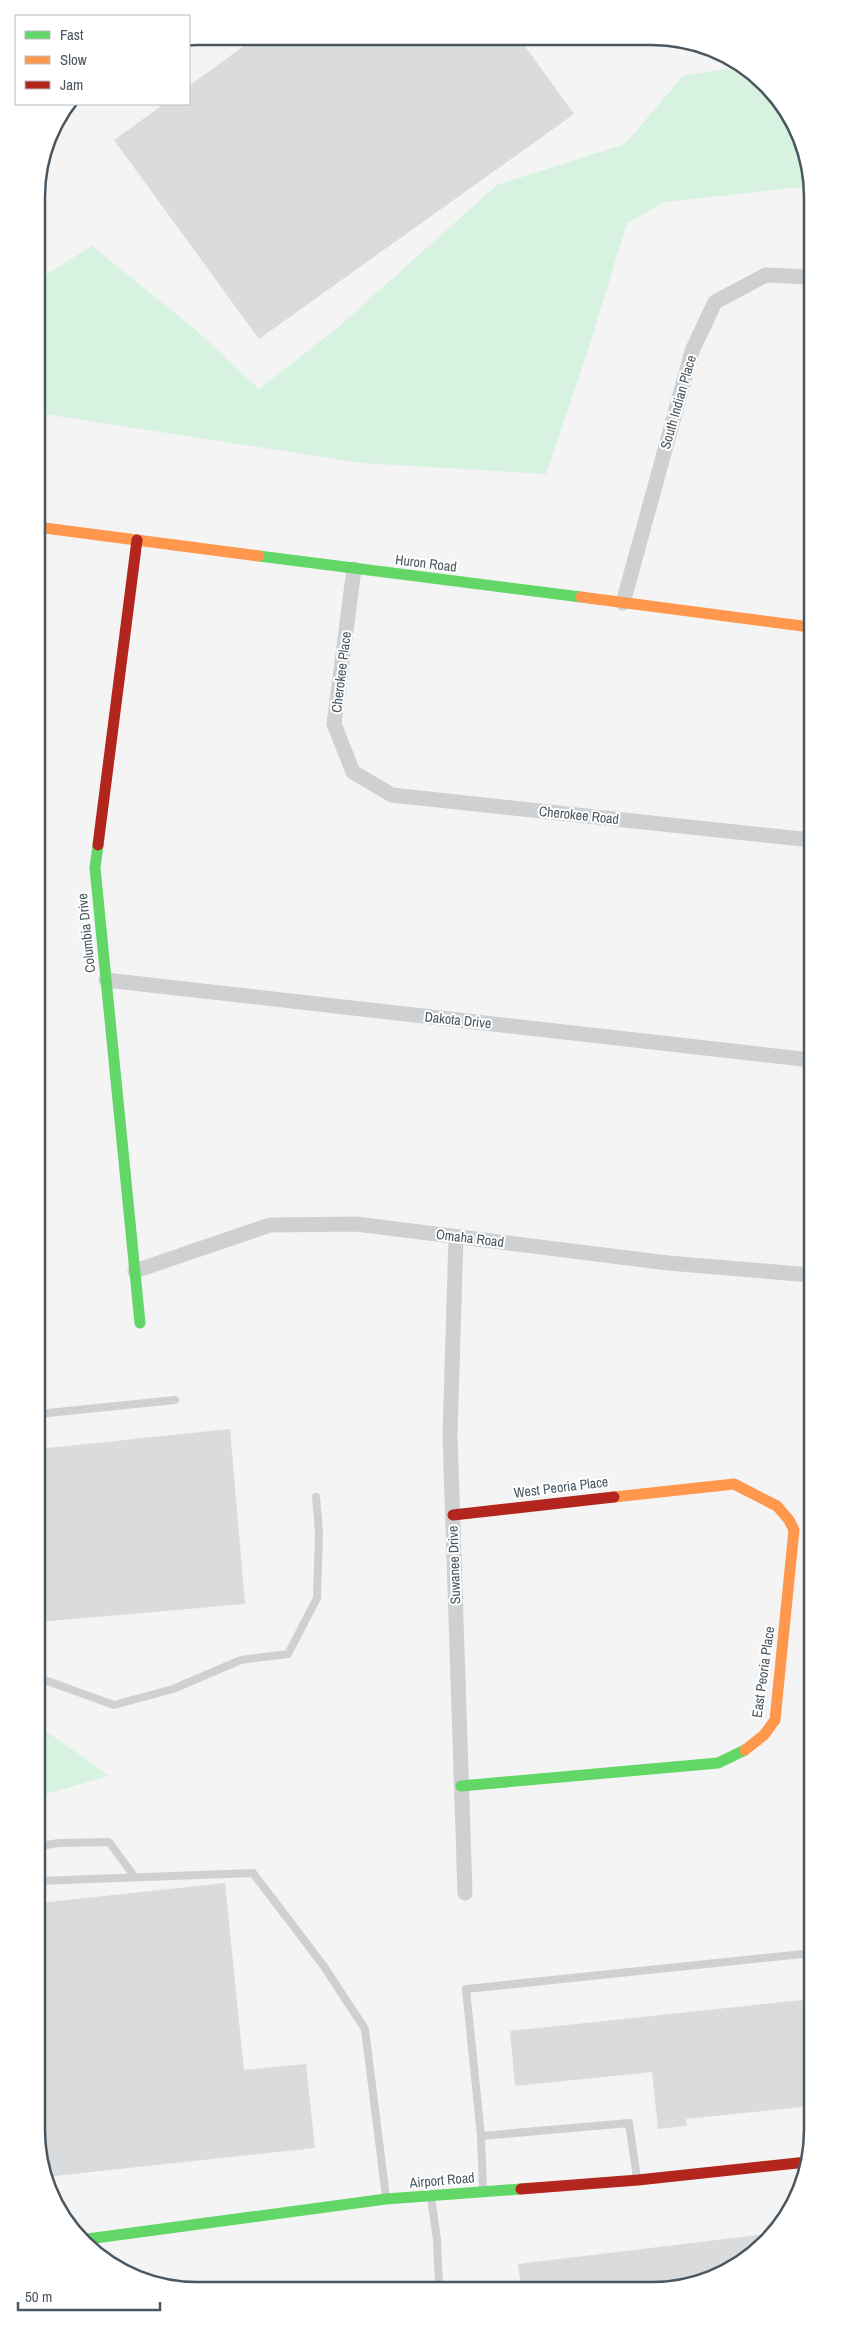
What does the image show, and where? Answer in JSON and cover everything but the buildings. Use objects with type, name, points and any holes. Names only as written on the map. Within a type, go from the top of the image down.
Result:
[{"type":"street","name":"South Indian Place","points":[[623,603],[692,351],[715,302],[766,274],[804,277]]},
{"type":"street","name":"Huron Road","points":[[45,528],[804,627]]},
{"type":"street","name":"Columbia Drive","points":[[137,540],[95,868],[140,1323]]},
{"type":"street","name":"Cherokee Place","points":[[353,772],[334,724],[354,568]]},
{"type":"street","name":"Cherokee Road","points":[[353,772],[392,795],[804,839]]},
{"type":"street","name":"Dakota Drive","points":[[106,980],[804,1059]]},
{"type":"street","name":"Omaha Road","points":[[135,1271],[270,1225],[356,1224],[668,1263],[804,1274]]},
{"type":"street","name":"Suwanee Drive","points":[[456,1236],[450,1435],[465,1893]]},
{"type":"street","name":"East Peoria Place","points":[[461,1786],[718,1763],[732,1758],[754,1744],[768,1732],[774,1720],[794,1530],[783,1510],[773,1502],[734,1484],[672,1490]]},
{"type":"street","name":"West Peoria Place","points":[[453,1515],[672,1490]]},
{"type":"street","name":"Airport Road","points":[[90,2239],[386,2199],[638,2180],[800,2163]]},
{"type":"lane","points":[[45,1413],[175,1400]]},
{"type":"lane","points":[[45,1680],[114,1704],[173,1689],[241,1660],[288,1654],[317,1598],[319,1531],[316,1497]]},
{"type":"lane","points":[[45,1845],[109,1842],[134,1876]]},
{"type":"lane","points":[[45,1881],[253,1873],[323,1965],[365,2028],[386,2199]]},
{"type":"lane","points":[[483,2191],[481,2136],[466,1989],[804,1954]]},
{"type":"lane","points":[[481,2136],[629,2123],[638,2180]]},
{"type":"lane","points":[[430,2196],[437,2240],[439,2282]]},
{"type":"green space","points":[[732,68],[760,89],[778,112],[788,130],[796,148],[803,187],[665,202],[627,223],[590,344],[546,474],[361,463],[45,414],[45,275],[92,246],[196,330],[259,389],[336,329],[497,185],[625,144],[683,76]]},
{"type":"green space","points":[[45,1730],[109,1776],[45,1794]]},
{"type":"traffic: fast","points":[[259,556],[581,597]]},
{"type":"traffic: fast","points":[[98,845],[95,868],[140,1323]]},
{"type":"traffic: fast","points":[[461,1786],[718,1763],[745,1750]]},
{"type":"traffic: fast","points":[[90,2239],[386,2199],[521,2189]]},
{"type":"traffic: slow","points":[[45,528],[259,556]]},
{"type":"traffic: slow","points":[[581,597],[804,626]]},
{"type":"traffic: slow","points":[[614,1497],[734,1484],[777,1506],[789,1520],[794,1530],[775,1720],[764,1735],[745,1750]]},
{"type":"traffic: jam","points":[[98,845],[137,540]]},
{"type":"traffic: jam","points":[[453,1515],[614,1497]]},
{"type":"traffic: jam","points":[[521,2189],[638,2180],[800,2163]]}]
